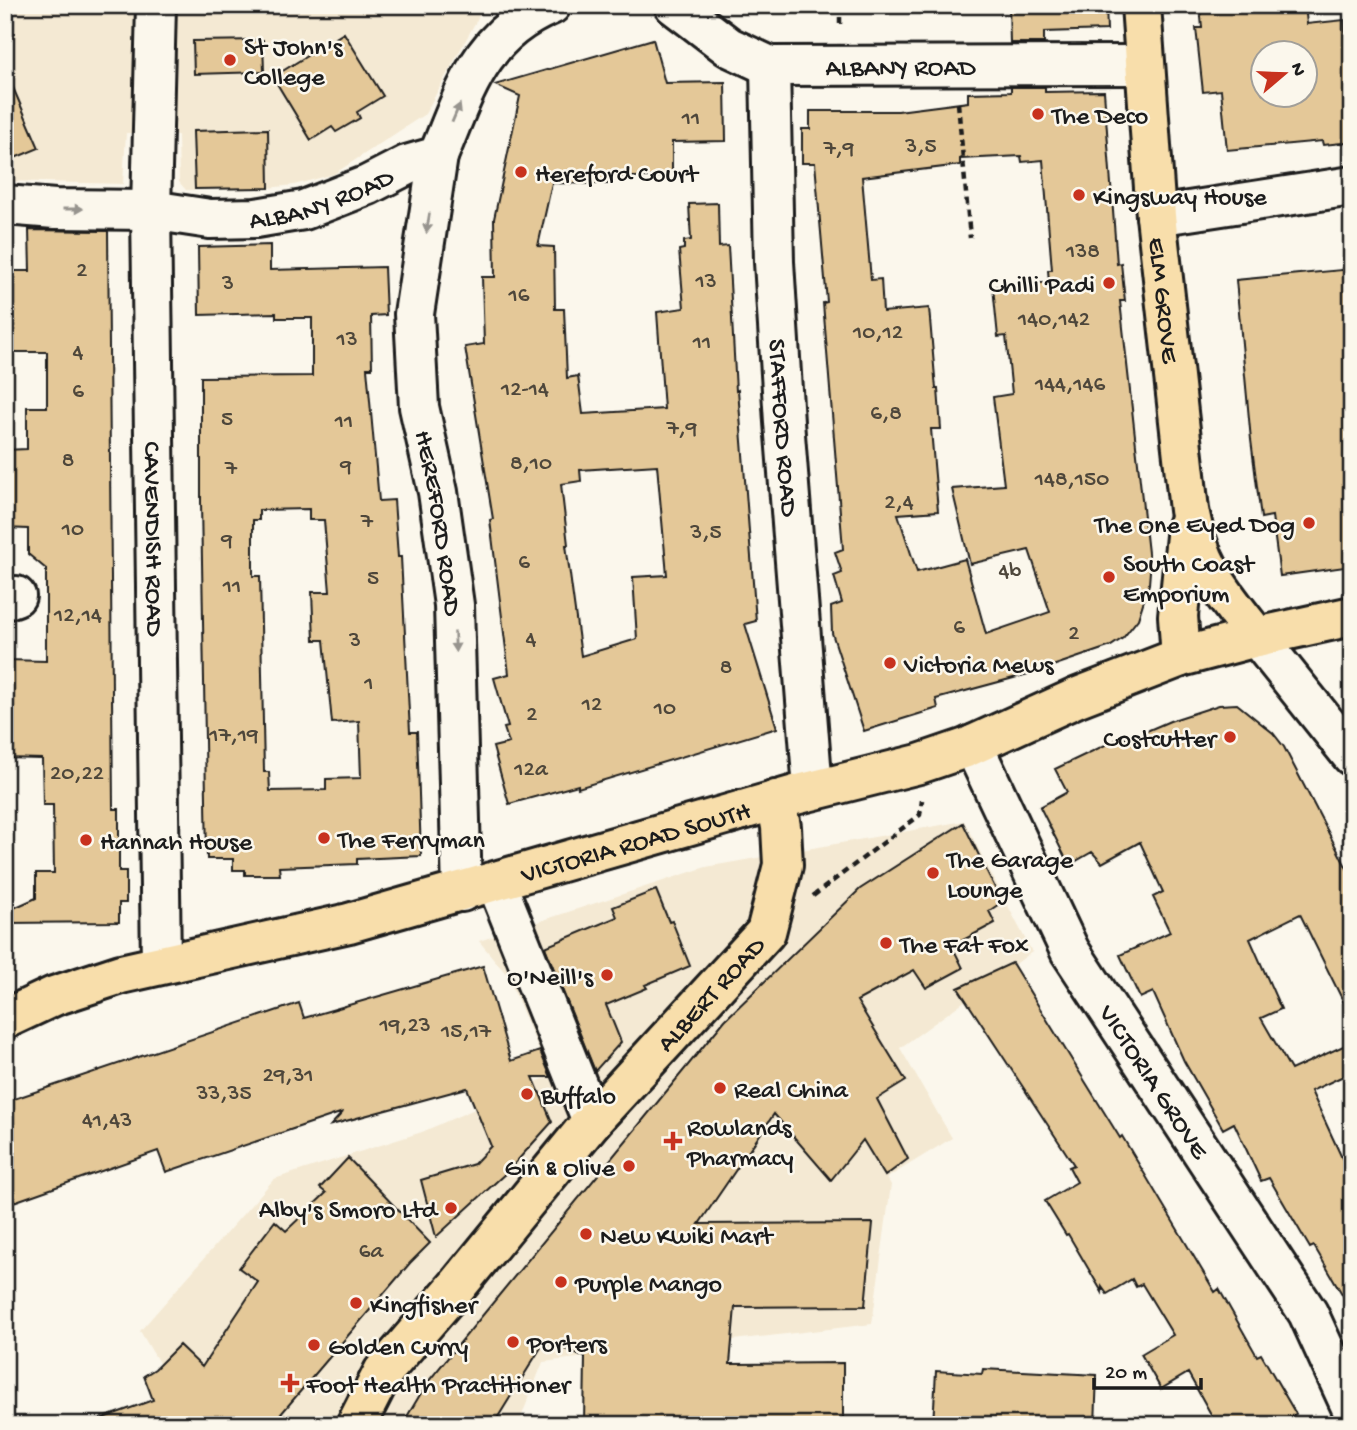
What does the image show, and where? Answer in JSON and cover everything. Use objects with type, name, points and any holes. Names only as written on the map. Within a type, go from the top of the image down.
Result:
[{"type":"main road","name":"ELM GROVE","points":[[1141,5],[1156,216],[1189,510],[1195,540],[1206,568],[1257,637]]},
{"type":"main road","name":"ELM GROVE","points":[[1181,657],[1178,616],[1189,510]]},
{"type":"main road","name":"VICTORIA ROAD SOUTH","points":[[5,1019],[83,985],[161,964],[349,923],[813,789],[928,761],[974,745],[1078,697],[1181,657],[1352,616]]},
{"type":"main road","name":"ALBERT ROAD","points":[[356,1425],[383,1372],[592,1121],[766,932],[783,865],[776,800]]},
{"type":"street","name":"CAVENDISH ROAD","points":[[156,5],[151,210],[161,964]]},
{"type":"street","points":[[438,156],[473,73],[499,37],[537,11],[551,5]]},
{"type":"street","name":"ALBANY ROAD","points":[[674,5],[729,47],[770,66],[1144,65]]},
{"type":"street","name":"STAFFORD ROAD","points":[[770,66],[774,262],[780,369],[813,789]]},
{"type":"street","name":"ALBANY ROAD","points":[[5,205],[55,209],[151,210],[210,219],[256,218],[303,210],[368,186],[407,165],[438,156]]},
{"type":"street","name":"HEREFORD ROAD","points":[[438,156],[414,314],[419,407],[438,492],[454,605],[479,887]]},
{"type":"street","points":[[1156,216],[1352,186]]},
{"type":"street","points":[[1257,637],[1352,756]]},
{"type":"street","name":"VICTORIA GROVE","points":[[974,745],[1070,951],[1308,1313],[1352,1409]]},
{"type":"street","points":[[479,887],[592,1121]]},
{"type":"path","points":[[954,66],[970,238]]},
{"type":"path","points":[[810,899],[920,815],[928,761]]},
{"type":"shaded area","name":"St John's College","points":[[5,5],[485,5],[425,114],[334,174],[294,185],[259,189],[186,190],[179,182],[178,135],[126,133],[123,184],[5,181]]},
{"type":"shaded area","points":[[964,821],[1032,952],[900,1048],[952,1138],[887,1178],[891,1185],[872,1324],[543,1362],[518,1425],[196,1425],[140,1331],[274,1179],[422,1132],[550,1076],[507,975],[479,941],[706,867]]},
{"type":"building","points":[[1009,5],[1106,5],[1107,30],[1044,32],[1044,43],[1010,43]]},
{"type":"building","points":[[1200,5],[1305,5],[1307,24],[1344,20],[1352,100],[1352,142],[1323,145],[1322,141],[1227,150],[1221,90],[1203,92],[1196,28],[1202,28]]},
{"type":"building","points":[[344,33],[383,96],[357,112],[360,118],[336,132],[332,127],[311,140],[273,77]]},
{"type":"building","points":[[653,39],[665,83],[725,82],[726,141],[672,142],[672,177],[608,177],[608,184],[552,183],[538,246],[554,247],[555,309],[564,309],[567,378],[578,376],[583,414],[664,409],[657,312],[684,308],[679,250],[684,249],[684,241],[691,240],[689,204],[718,203],[719,247],[728,246],[736,391],[738,390],[756,621],[745,624],[777,728],[578,788],[578,785],[509,804],[493,747],[509,743],[504,728],[508,727],[494,678],[509,674],[490,520],[493,519],[465,347],[484,344],[482,277],[495,277],[494,219],[520,96],[495,85]],"holes":[[[657,465],[667,575],[633,577],[637,639],[581,656],[561,484],[581,481],[580,470]]]},
{"type":"building","points":[[263,40],[264,72],[194,74],[193,41]]},
{"type":"building","points":[[5,69],[39,148],[5,162]]},
{"type":"building","points":[[1011,87],[1045,87],[1045,92],[1104,91],[1117,264],[1121,263],[1125,301],[1120,301],[1150,571],[1149,584],[1138,619],[1123,638],[1111,646],[1032,673],[936,699],[938,708],[864,731],[832,633],[831,607],[842,603],[834,576],[842,573],[835,552],[843,549],[823,303],[827,302],[815,163],[802,163],[802,129],[810,129],[810,111],[898,111],[968,102],[968,93],[1011,92]],"holes":[[[1021,156],[1022,162],[1043,160],[1052,270],[1048,270],[1049,282],[993,287],[998,337],[1006,336],[1012,394],[993,397],[1004,485],[952,489],[970,564],[1029,550],[1050,612],[986,634],[965,559],[917,572],[898,514],[938,511],[931,429],[941,429],[938,389],[929,308],[883,312],[881,279],[871,280],[862,177],[960,165],[960,159]]]},
{"type":"building","points":[[268,129],[269,188],[195,189],[193,131]]},
{"type":"building","points":[[29,230],[108,231],[113,809],[119,809],[119,871],[126,871],[126,903],[119,903],[119,922],[5,923],[5,912],[36,898],[36,873],[54,873],[53,805],[43,805],[42,759],[5,758],[5,660],[46,661],[46,569],[28,554],[28,529],[5,528],[5,450],[27,449],[27,407],[47,407],[47,352],[5,352],[5,271],[30,271]]},
{"type":"building","points":[[270,245],[270,270],[384,267],[386,315],[371,316],[372,368],[367,368],[379,501],[394,500],[398,557],[401,557],[410,732],[417,732],[421,856],[357,859],[357,864],[279,867],[280,875],[245,875],[245,870],[233,870],[233,859],[207,859],[201,377],[312,376],[312,318],[276,318],[276,313],[199,315],[198,247]],"holes":[[[309,509],[309,520],[324,520],[330,592],[312,592],[314,640],[324,640],[332,723],[359,721],[361,778],[326,779],[326,790],[270,791],[269,772],[264,772],[260,576],[253,576],[253,520],[259,520],[259,510]]]},
{"type":"building","points":[[1352,269],[1352,566],[1280,576],[1272,516],[1261,518],[1236,280]]},
{"type":"building","points":[[1237,704],[1273,733],[1284,747],[1352,878],[1352,1019],[1300,914],[1250,939],[1281,1009],[1261,1018],[1291,1070],[1352,1042],[1352,1072],[1311,1091],[1342,1158],[1352,1152],[1352,1311],[1314,1246],[1310,1248],[1269,1178],[1261,1181],[1234,1123],[1223,1129],[1184,1061],[1153,992],[1140,998],[1120,955],[1170,932],[1153,897],[1163,892],[1140,842],[1102,863],[1092,852],[1069,865],[1040,807],[1067,792],[1055,769],[1124,736],[1126,740],[1170,721],[1219,705]]},
{"type":"building","points":[[963,823],[1002,902],[989,911],[995,923],[952,946],[963,968],[926,988],[914,970],[857,1001],[906,1081],[877,1099],[908,1159],[885,1176],[863,1140],[831,1180],[774,1114],[699,1224],[873,1223],[865,1306],[735,1307],[730,1364],[843,1363],[843,1425],[584,1425],[585,1357],[545,1341],[493,1425],[402,1425],[427,1383],[725,1020],[860,889]]},
{"type":"building","name":"O'Neill's","points":[[656,890],[690,966],[606,1005],[621,1042],[595,1071],[545,947],[617,917],[613,907]]},
{"type":"building","points":[[1012,963],[1120,1138],[1122,1136],[1215,1292],[1219,1289],[1257,1356],[1261,1354],[1296,1414],[1278,1425],[1217,1425],[1188,1373],[1161,1389],[1141,1354],[1173,1335],[1142,1284],[1136,1287],[1132,1279],[1107,1294],[1102,1287],[1102,1292],[1045,1201],[1077,1182],[1069,1167],[1074,1165],[958,988]]},
{"type":"building","points":[[483,966],[511,1061],[540,1051],[551,1077],[533,1077],[552,1122],[508,1171],[436,1237],[421,1180],[474,1164],[491,1146],[467,1088],[331,1125],[343,1112],[166,1172],[158,1151],[5,1205],[5,1102],[299,1003],[304,1018]]},
{"type":"building","points":[[348,1158],[430,1243],[281,1414],[268,1425],[96,1425],[95,1421],[153,1400],[144,1376],[179,1345],[202,1367],[258,1282],[239,1268],[275,1221],[286,1231],[326,1193],[320,1188]]},
{"type":"building","points":[[983,1369],[1097,1375],[1095,1425],[933,1425],[936,1371],[982,1374]]},
{"type":"place","name":"St John's College","points":[[230,60]]},
{"type":"place","name":"The Deco","points":[[1038,114]]},
{"type":"place","name":"Hereford Court","points":[[521,172]]},
{"type":"place","name":"Kingsway House","points":[[1079,195]]},
{"type":"place","name":"Chilli Padi","points":[[1109,283]]},
{"type":"place","name":"The One Eyed Dog","points":[[1309,523]]},
{"type":"place","name":"South Coast Emporium","points":[[1109,577]]},
{"type":"place","name":"Victoria Mews","points":[[890,663]]},
{"type":"place","name":"Costcutter","points":[[1230,737]]},
{"type":"place","name":"The Ferryman","points":[[324,838]]},
{"type":"place","name":"Hannah House","points":[[86,840]]},
{"type":"place","name":"The Garage Lounge","points":[[933,873]]},
{"type":"place","name":"The Fat Fox","points":[[886,943]]},
{"type":"place","name":"O'Neill's","points":[[607,975]]},
{"type":"place","name":"Real China","points":[[720,1088]]},
{"type":"place","name":"Buffalo","points":[[527,1094]]},
{"type":"place","name":"Rowlands Pharmacy","points":[[673,1141]]},
{"type":"place","name":"Gin & Olive","points":[[629,1166]]},
{"type":"place","name":"Alby's Smoro Ltd","points":[[451,1208]]},
{"type":"place","name":"New Kwiki Mart","points":[[586,1234]]},
{"type":"place","name":"Purple Mango","points":[[561,1282]]},
{"type":"place","name":"Kingfisher","points":[[356,1303]]},
{"type":"place","name":"Porters","points":[[513,1342]]},
{"type":"place","name":"Golden Curry","points":[[314,1345]]},
{"type":"place","name":"Foot Health Practitioner","points":[[290,1383]]}]
